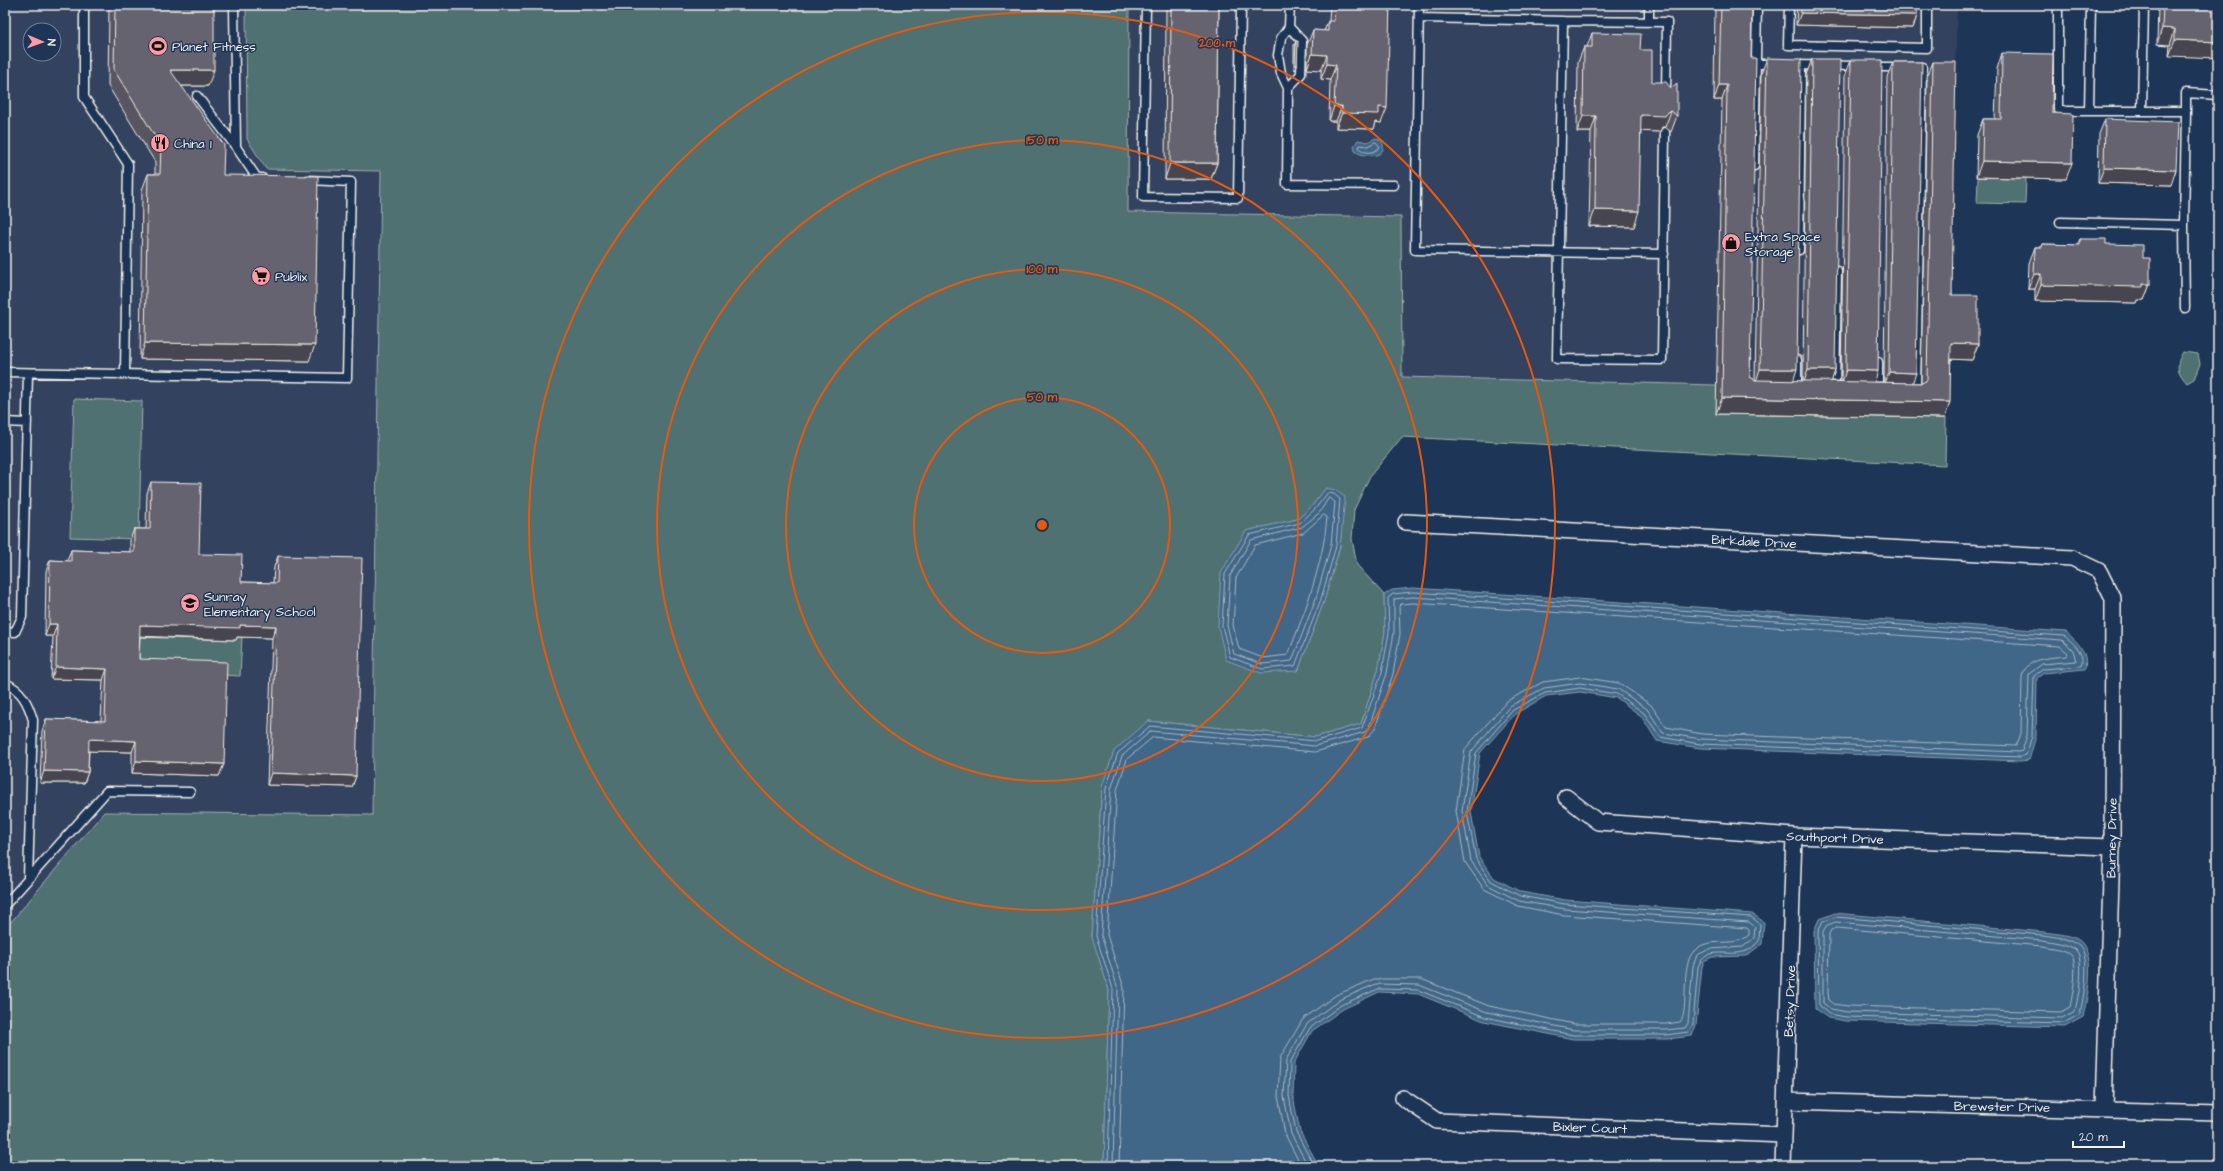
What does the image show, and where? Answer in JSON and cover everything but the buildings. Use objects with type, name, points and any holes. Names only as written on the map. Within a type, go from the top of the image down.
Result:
[{"type":"street","name":"Birkdale Drive","points":[[1406,522],[2072,558],[2099,571]]},
{"type":"street","name":"Burney Drive","points":[[2099,571],[2113,599],[2112,848],[2104,1108]]},
{"type":"street","name":"Southport Drive","points":[[1566,797],[1598,822],[1794,836],[2112,848]]},
{"type":"street","name":"Betsy Drive","points":[[1783,1166],[1794,836]]},
{"type":"street","name":"Bixler Court","points":[[1403,1098],[1437,1121],[1784,1135]]},
{"type":"street","name":"Brewster Drive","points":[[1785,1100],[2104,1108],[2218,1113]]},
{"type":"lane","points":[[84,5],[84,97],[128,164],[125,374]]},
{"type":"lane","points":[[234,5],[236,147]]},
{"type":"lane","points":[[1146,5],[1143,197],[1238,198],[1241,5]]},
{"type":"lane","points":[[1290,5],[1289,27],[1282,38],[1278,56],[1281,73],[1288,88],[1288,184],[1394,185]]},
{"type":"lane","points":[[1419,5],[1414,250],[1664,254]]},
{"type":"lane","points":[[1649,5],[1649,22]]},
{"type":"lane","points":[[1754,175],[1757,5]]},
{"type":"lane","points":[[1789,5],[1788,45],[1926,48],[1928,5]]},
{"type":"lane","points":[[2058,5],[2058,109],[2066,111],[2186,111]]},
{"type":"lane","points":[[2089,110],[2091,5]]},
{"type":"lane","points":[[2142,111],[2144,5]]},
{"type":"lane","points":[[1419,18],[1667,22],[1666,98]]},
{"type":"lane","points":[[1563,21],[1557,359],[1662,360],[1665,132]]},
{"type":"lane","points":[[1288,88],[1301,74],[1302,41],[1289,27]]},
{"type":"lane","points":[[1756,64],[1801,65],[1840,70],[1882,71],[1926,68],[1916,393],[1908,393]]},
{"type":"lane","points":[[1799,256],[1801,65]]},
{"type":"lane","points":[[2185,308],[2184,225],[2186,93],[2218,95]]},
{"type":"lane","points":[[196,96],[236,147],[256,178],[272,179]]},
{"type":"lane","points":[[5,372],[347,378],[351,182],[296,180]]},
{"type":"lane","points":[[2060,222],[2184,225]]},
{"type":"lane","points":[[1835,391],[1837,264]]},
{"type":"lane","points":[[1797,351],[1797,391]]},
{"type":"lane","points":[[1878,353],[1878,392]]},
{"type":"lane","points":[[5,631],[15,632],[22,617],[28,372]]},
{"type":"lane","points":[[5,422],[27,423]]},
{"type":"lane","points":[[5,683],[14,687],[27,701],[34,720],[28,878]]},
{"type":"lane","points":[[5,905],[107,791],[190,792]]},
{"type":"shaded area","points":[[5,5],[246,5],[247,139],[266,169],[381,171],[372,816],[104,812],[5,929]]},
{"type":"shaded area","points":[[1129,5],[1957,5],[1946,418],[1716,414],[1717,385],[1402,377],[1400,217],[1128,212]]},
{"type":"green space","points":[[246,5],[1129,5],[1128,212],[1401,217],[1402,377],[1717,385],[1717,414],[1946,418],[1945,465],[1402,437],[1370,476],[1354,510],[1352,539],[1357,565],[1384,595],[1385,632],[1378,671],[1361,724],[1316,737],[1148,721],[1102,787],[1092,936],[1109,990],[1104,1166],[5,1166],[5,929],[104,812],[372,815],[381,171],[266,169],[247,139]],"holes":[[[1326,488],[1344,497],[1340,546],[1324,601],[1298,671],[1246,531],[1298,519],[1312,506]]]},
{"type":"green space","points":[[1978,177],[2026,178],[2025,204],[1977,203]]},
{"type":"green space","points":[[2183,352],[2198,354],[2200,364],[2194,379],[2187,383],[2179,372],[2178,368],[2180,357]]},
{"type":"green space","points":[[74,399],[142,401],[139,539],[70,537]]},
{"type":"green space","points":[[136,636],[242,637],[240,676],[135,670]]},
{"type":"water","points":[[1376,138],[1382,141],[1383,147],[1379,154],[1369,156],[1355,151],[1354,146],[1358,140],[1367,142]]},
{"type":"water","points":[[1326,488],[1335,490],[1345,497],[1340,546],[1324,601],[1298,671],[1261,673],[1226,660],[1218,626],[1221,573],[1246,531],[1298,519],[1312,506]]},
{"type":"water","points":[[1413,588],[2066,632],[2082,648],[2086,663],[2085,669],[2044,673],[2037,678],[2036,736],[2029,760],[2020,761],[1700,748],[1657,741],[1641,716],[1617,698],[1580,692],[1546,696],[1515,714],[1480,753],[1471,812],[1479,857],[1494,878],[1521,892],[1565,900],[1752,914],[1764,922],[1762,944],[1746,956],[1712,957],[1704,961],[1702,967],[1696,1025],[1692,1036],[1667,1039],[1573,1039],[1484,1021],[1418,994],[1379,992],[1343,1009],[1312,1031],[1294,1063],[1293,1096],[1300,1132],[1319,1166],[1104,1166],[1109,990],[1092,937],[1102,787],[1114,751],[1148,721],[1316,737],[1361,724],[1378,671],[1385,632],[1384,595],[1392,590]]},
{"type":"water","points":[[1835,913],[2044,932],[2075,938],[2082,943],[2089,959],[2089,979],[2083,1017],[2065,1027],[1846,1021],[1828,1018],[1815,1009],[1814,931],[1819,919]]},
{"type":"place","name":"Planet Fitness","points":[[158,46]]},
{"type":"place","name":"China 1","points":[[160,143]]},
{"type":"place","name":"Extra Space Storage","points":[[1731,243]]},
{"type":"place","name":"Publix","points":[[261,276]]},
{"type":"place","name":"Sunray Elementary School","points":[[190,603]]}]
